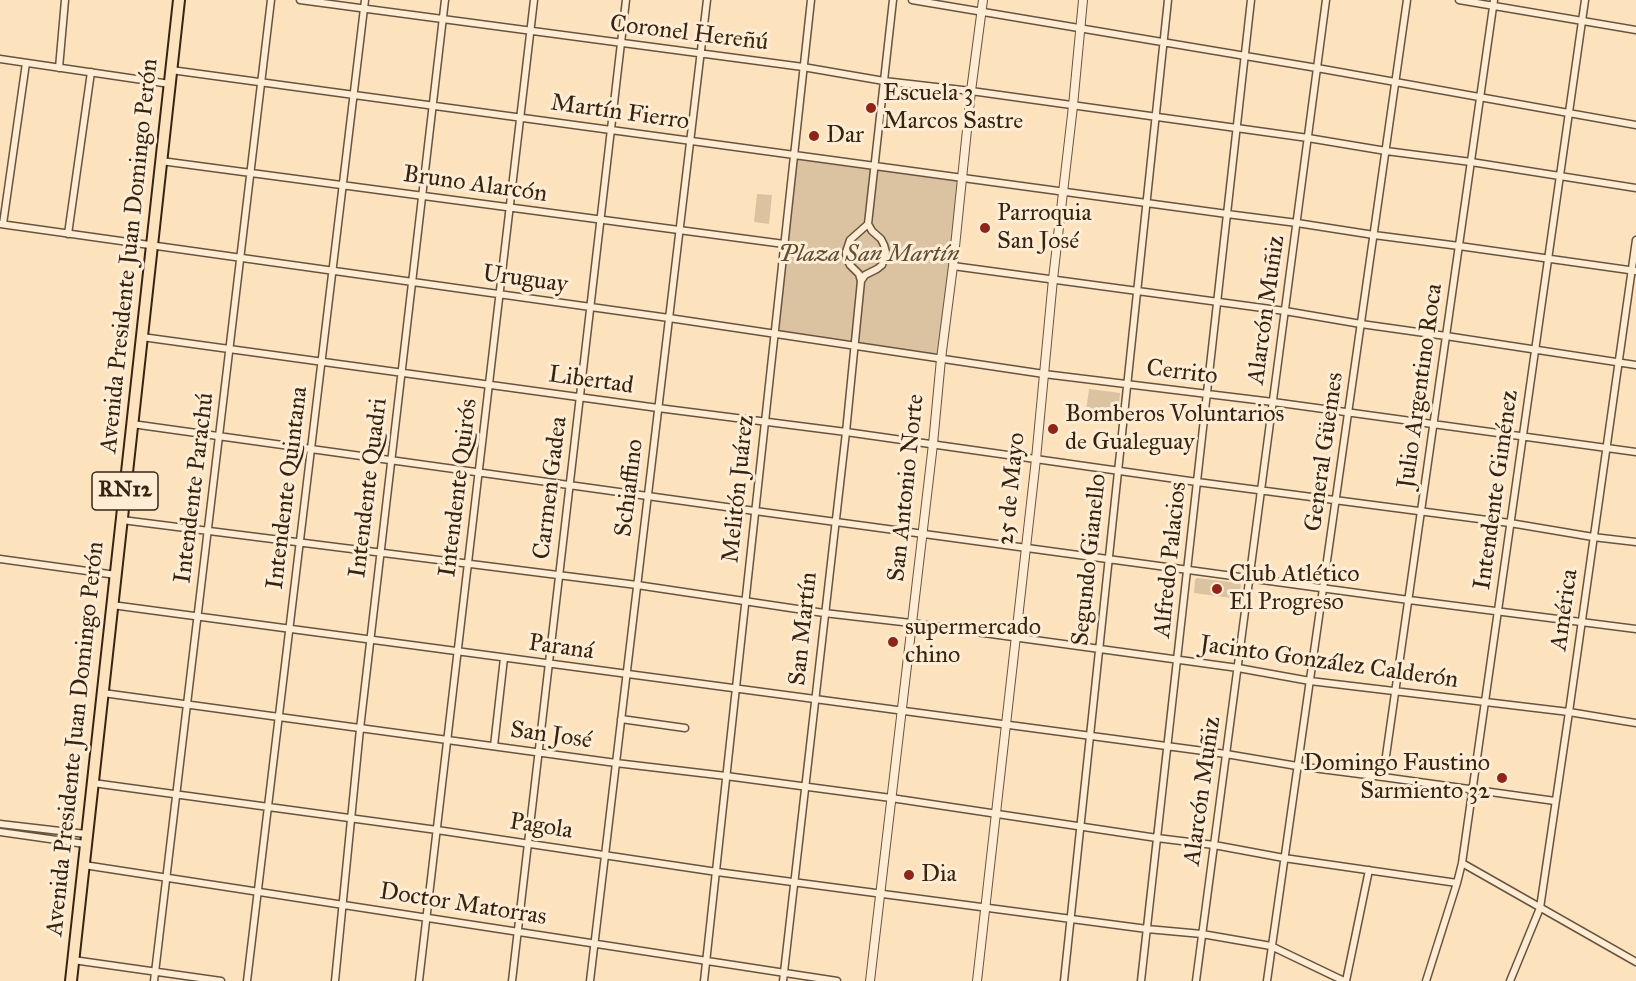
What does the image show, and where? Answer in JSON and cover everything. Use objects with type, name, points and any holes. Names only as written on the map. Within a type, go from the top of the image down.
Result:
[{"type":"highway","name":"Avenida Presidente Juan Domingo Perón","points":[[71,981],[179,0]]},
{"type":"street","points":[[59,68],[65,0]]},
{"type":"street","name":"Intendente Parachú","points":[[154,981],[271,0]]},
{"type":"street","name":"Coronel Hereñú","points":[[300,0],[803,67],[884,81],[1308,138],[1636,188]]},
{"type":"street","name":"Intendente Quintana","points":[[247,981],[365,0]]},
{"type":"street","name":"Intendente Quadri","points":[[335,981],[360,729],[445,0]]},
{"type":"street","name":"Intendente Quirós","points":[[419,981],[534,0]]},
{"type":"street","name":"Carmen Gadea","points":[[512,981],[626,0]]},
{"type":"street","name":"Schiaffino","points":[[590,981],[707,0]]},
{"type":"street","name":"Melitón Juárez","points":[[704,981],[811,0]]},
{"type":"street","points":[[861,281],[865,275],[882,265],[886,252],[885,245],[868,224],[893,0]]},
{"type":"street","points":[[912,0],[1317,68],[1636,125]]},
{"type":"street","name":"San Antonio Norte","points":[[870,981],[983,0]]},
{"type":"street","name":"25 de Mayo","points":[[977,981],[1036,459],[1083,0]]},
{"type":"street","name":"Segundo Gianello","points":[[1064,981],[1168,0]]},
{"type":"street","name":"Alfredo Palacios","points":[[1141,981],[1251,0]]},
{"type":"street","name":"Alarcón Muñiz","points":[[1196,981],[1326,0]]},
{"type":"street","name":"General Güemes","points":[[1267,981],[1407,0]]},
{"type":"street","points":[[1459,0],[1494,3],[1582,22],[1636,30]]},
{"type":"street","name":"Intendente Giménez","points":[[1426,981],[1458,883],[1462,863],[1585,0]]},
{"type":"street","name":"Julio Argentino Roca","points":[[1383,777],[1494,3]]},
{"type":"street","points":[[0,59],[170,84]]},
{"type":"street","points":[[2,224],[26,63]]},
{"type":"street","name":"Martín Fierro","points":[[171,69],[1634,271]]},
{"type":"street","points":[[68,234],[91,72]]},
{"type":"street","name":"Bruno Alarcón","points":[[161,161],[784,244]]},
{"type":"street","name":"Uruguay","points":[[2,224],[669,318],[1044,374]]},
{"type":"street","points":[[861,281],[856,269],[846,259],[846,252],[850,240],[868,224]]},
{"type":"street","name":"América","points":[[1510,981],[1540,908],[1618,362],[1634,271],[1636,240]]},
{"type":"street","points":[[953,266],[1285,311],[1636,365]]},
{"type":"street","name":"San Martín","points":[[783,981],[846,432],[861,281]]},
{"type":"street","name":"Libertad","points":[[142,337],[1636,542]]},
{"type":"street","name":"Cerrito","points":[[1044,374],[1273,402],[1636,452]]},
{"type":"street","points":[[132,423],[834,522],[1636,629]]},
{"type":"street","name":"Jacinto González Calderón","points":[[122,520],[637,585],[824,613],[1238,668],[1310,681],[1569,712],[1636,723]]},
{"type":"street","points":[[0,559],[116,575]]},
{"type":"street","name":"Paraná","points":[[112,605],[1226,754],[1297,766],[1555,801]]},
{"type":"street","points":[[494,746],[504,658]]},
{"type":"street","name":"San José","points":[[103,693],[538,753],[891,798],[1458,883]]},
{"type":"street","points":[[621,719],[685,728]]},
{"type":"street","name":"Pagola","points":[[93,783],[437,830],[717,872],[1147,929],[1202,934],[1271,946],[1345,981]]},
{"type":"street","points":[[0,824],[86,839]]},
{"type":"street","points":[[0,832],[86,839]]},
{"type":"street","points":[[1462,863],[1636,962]]},
{"type":"street","name":"Doctor Matorras","points":[[84,865],[837,981]]},
{"type":"street","points":[[1345,981],[1369,870]]},
{"type":"street","points":[[73,960],[221,981]]},
{"type":"green space","name":"Plaza San Martín","points":[[794,155],[963,178],[941,359],[774,334]]},
{"type":"green space","points":[[757,194],[772,195],[769,224],[754,222]]},
{"type":"green space","points":[[1089,389],[1120,393],[1118,415],[1086,411]]},
{"type":"green space","name":"Club Atlético El Progreso","points":[[1197,578],[1239,583],[1241,585],[1239,599],[1194,593]]},
{"type":"place","name":"Escuela 3 Marcos Sastre","points":[[871,108]]},
{"type":"place","name":"Dar","points":[[814,136]]},
{"type":"place","name":"Parroquia San José","points":[[985,228]]},
{"type":"place","name":"Bomberos Voluntarios de Gualeguay","points":[[1053,429]]},
{"type":"place","name":"Club Atlético El Progreso","points":[[1217,589]]},
{"type":"place","name":"supermercado chino","points":[[893,642]]},
{"type":"place","name":"Domingo Faustino Sarmiento 32","points":[[1502,778]]},
{"type":"place","name":"Dia","points":[[909,875]]}]
